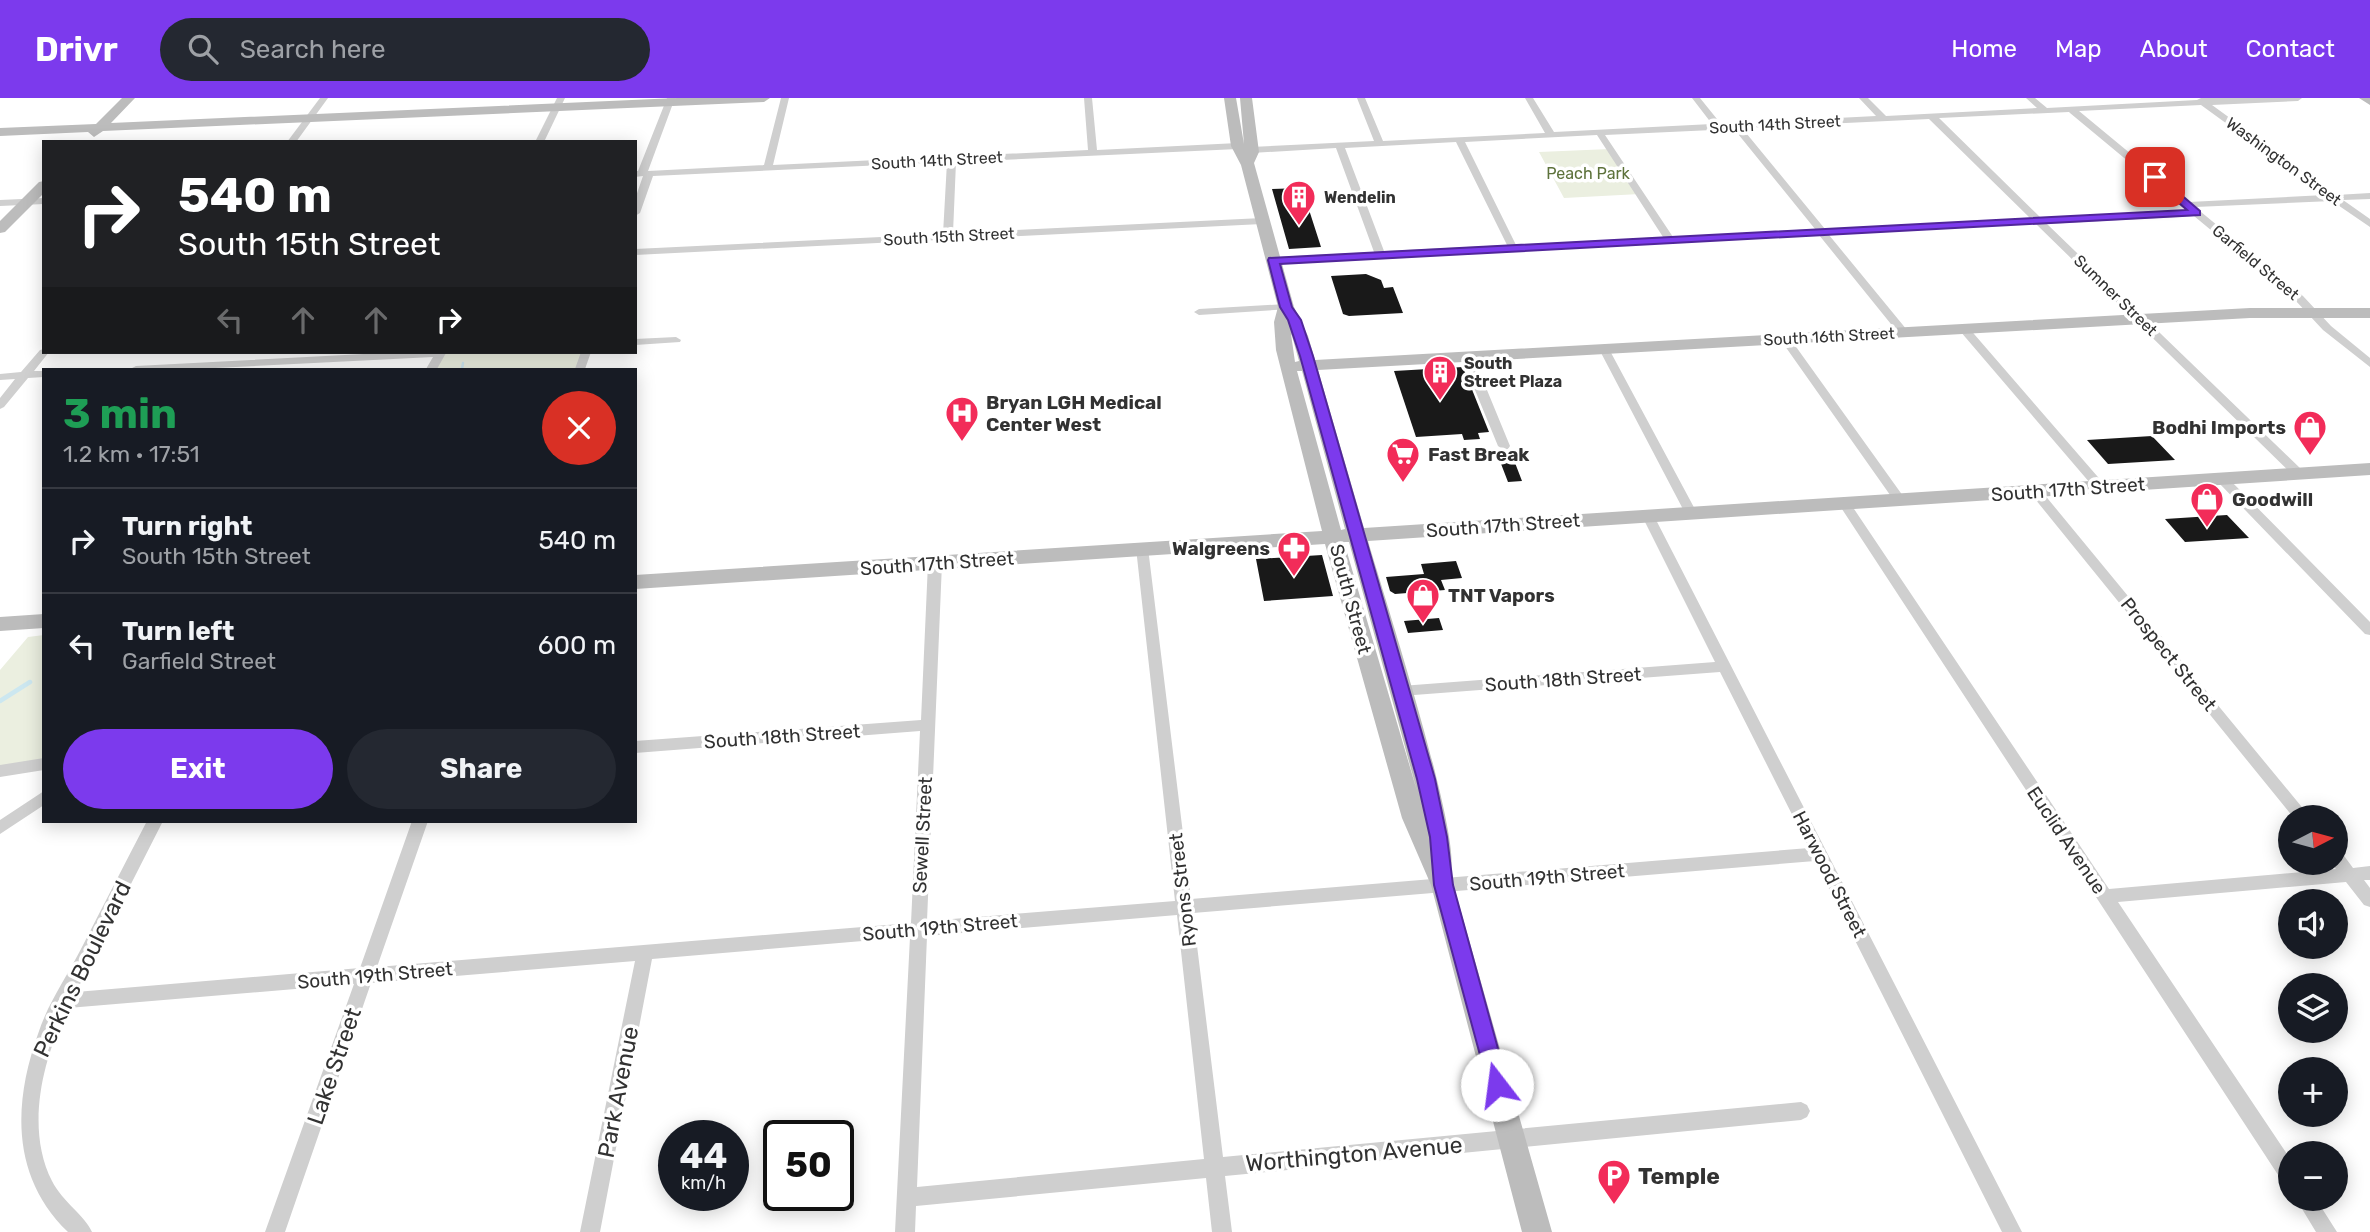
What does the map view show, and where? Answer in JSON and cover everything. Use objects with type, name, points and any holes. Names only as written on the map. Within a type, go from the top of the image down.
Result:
[{"type":"main road","points":[[88,140],[128,98]]},
{"type":"main road","points":[[0,132],[559,103],[764,98]]},
{"type":"main road","name":"South Street","points":[[1230,98],[1286,307],[1294,320],[1309,366],[1401,691],[1438,837],[1443,885]]},
{"type":"main road","name":"South Street","points":[[1245,148],[1247,98]]},
{"type":"main road","points":[[2365,98],[2370,102]]},
{"type":"main road","points":[[0,229],[42,187]]},
{"type":"main road","name":"South Street","points":[[1286,307],[1282,329],[1288,367],[1388,734],[1414,818],[1443,885],[1537,1232]]},
{"type":"main road","name":"South 16th Street","points":[[1288,367],[2249,313],[2370,313]]},
{"type":"main road","name":"South 17th Street","points":[[637,583],[2370,469]]},
{"type":"main road","points":[[0,624],[42,621]]},
{"type":"street","points":[[292,140],[324,98]]},
{"type":"street","points":[[768,167],[785,98]]},
{"type":"street","points":[[1088,98],[1093,153]]},
{"type":"street","points":[[1361,98],[1379,143]]},
{"type":"street","points":[[1529,98],[1551,135]]},
{"type":"street","points":[[1696,98],[1719,127]]},
{"type":"street","points":[[1863,98],[1884,119]]},
{"type":"street","points":[[2030,98],[2047,112]]},
{"type":"street","name":"South 14th Street","points":[[642,173],[1379,143],[2298,98]]},
{"type":"street","points":[[637,202],[642,173],[670,100]]},
{"type":"street","name":"Washington Street","points":[[2201,101],[2370,224]]},
{"type":"street","points":[[540,140],[559,103]]},
{"type":"street","name":"Garfield Street","points":[[2073,111],[2299,298],[2370,364]]},
{"type":"street","name":"Sumner Street","points":[[1933,117],[2299,474]]},
{"type":"street","points":[[1736,126],[1903,332]]},
{"type":"street","points":[[1599,132],[1670,240]]},
{"type":"street","points":[[1460,139],[1513,248]]},
{"type":"street","points":[[1339,144],[1380,255]]},
{"type":"street","points":[[948,237],[952,159]]},
{"type":"street","points":[[2187,205],[2370,196]]},
{"type":"street","points":[[0,203],[42,201]]},
{"type":"street","points":[[1273,260],[2197,213]]},
{"type":"street","name":"South 15th Street","points":[[637,252],[1262,220]]},
{"type":"street","points":[[1199,312],[1286,307]]},
{"type":"street","points":[[1964,329],[2100,486]]},
{"type":"street","points":[[1785,339],[1899,499]]},
{"type":"street","points":[[637,342],[676,340]]},
{"type":"street","points":[[1604,349],[1691,513]]},
{"type":"street","points":[[0,405],[42,354]]},
{"type":"street","points":[[177,368],[411,354]]},
{"type":"street","points":[[1467,356],[1504,446]]},
{"type":"street","points":[[0,377],[42,374]]},
{"type":"street","points":[[2222,479],[2370,630]]},
{"type":"street","name":"Prospect Street","points":[[2035,491],[2292,805]]},
{"type":"street","name":"Euclid Avenue","points":[[1844,503],[2278,1157]]},
{"type":"street","name":"Harwood Street","points":[[1648,516],[2011,1232]]},
{"type":"street","name":"Ryons Street","points":[[1142,548],[1222,1232]]},
{"type":"street","name":"Sewell Street","points":[[905,1232],[935,563]]},
{"type":"street","name":"South 18th Street","points":[[1401,691],[1724,667]]},
{"type":"street","name":"South 18th Street","points":[[637,747],[928,725]]},
{"type":"street","points":[[0,771],[42,764]]},
{"type":"street","points":[[0,828],[42,798]]},
{"type":"street","name":"Perkins Boulevard","points":[[82,1232],[60,1210],[44,1187],[34,1161],[29,1128],[29,1098],[35,1068],[61,1001],[154,823]]},
{"type":"street","name":"Lake Street","points":[[275,1232],[419,823]]},
{"type":"street","name":"South 19th Street","points":[[61,1001],[1820,854]]},
{"type":"street","points":[[2104,896],[2370,873]]},
{"type":"street","points":[[2349,874],[2370,900]]},
{"type":"street","name":"Park Avenue","points":[[590,1232],[645,952]]},
{"type":"street","name":"Worthington Avenue","points":[[907,1197],[1801,1111]]},
{"type":"street","points":[[2313,1211],[2327,1232]]},
{"type":"green space","name":"Peach Park","points":[[1610,149],[1640,194],[1564,198],[1539,152]]},
{"type":"green space","points":[[440,354],[585,354],[580,368],[433,368]]},
{"type":"green space","points":[[42,635],[42,764],[0,771],[0,670],[28,637]]},
{"type":"building","name":"Wendelin","points":[[1302,188],[1321,247],[1289,249],[1272,189]]},
{"type":"building","points":[[1366,274],[1381,280],[1384,288],[1393,287],[1403,313],[1343,314],[1331,276]]},
{"type":"building","name":"South Street Plaza","points":[[1463,367],[1489,432],[1478,433],[1480,439],[1464,440],[1462,434],[1416,437],[1394,371]]},
{"type":"building","points":[[2152,436],[2175,460],[2108,464],[2087,440]]},
{"type":"building","points":[[1512,455],[1522,481],[1508,482],[1498,456]]},
{"type":"building","name":"Goodwill","points":[[2227,515],[2249,538],[2185,542],[2165,519]]},
{"type":"building","name":"Walgreens","points":[[1322,555],[1333,596],[1264,601],[1256,559]]},
{"type":"building","points":[[1456,561],[1462,578],[1441,580],[1445,590],[1395,594],[1390,591],[1386,577],[1424,574],[1421,564]]},
{"type":"building","name":"TNT Vapors","points":[[1439,618],[1443,630],[1408,633],[1404,621]]},
{"type":"waterway","points":[[462,368],[463,363]]},
{"type":"waterway","points":[[0,701],[30,682]]},
{"type":"place","name":"Wendelin","points":[[1299,227]]},
{"type":"place","name":"South Street Plaza","points":[[1440,402]]},
{"type":"place","name":"Bryan LGH Medical Center West","points":[[962,443]]},
{"type":"place","name":"Bodhi Imports","points":[[2310,457]]},
{"type":"place","name":"Fast Break","points":[[1403,484]]},
{"type":"place","name":"Goodwill","points":[[2207,529]]},
{"type":"place","name":"Walgreens","points":[[1294,578]]},
{"type":"place","name":"TNT Vapors","points":[[1423,625]]},
{"type":"place","name":"Temple","points":[[1614,1206]]},
{"type":"route","points":[[1497,1085],[1443,885],[1438,837],[1426,779],[1306,356],[1294,320],[1286,307],[1273,260],[2197,213],[2155,177]]}]
